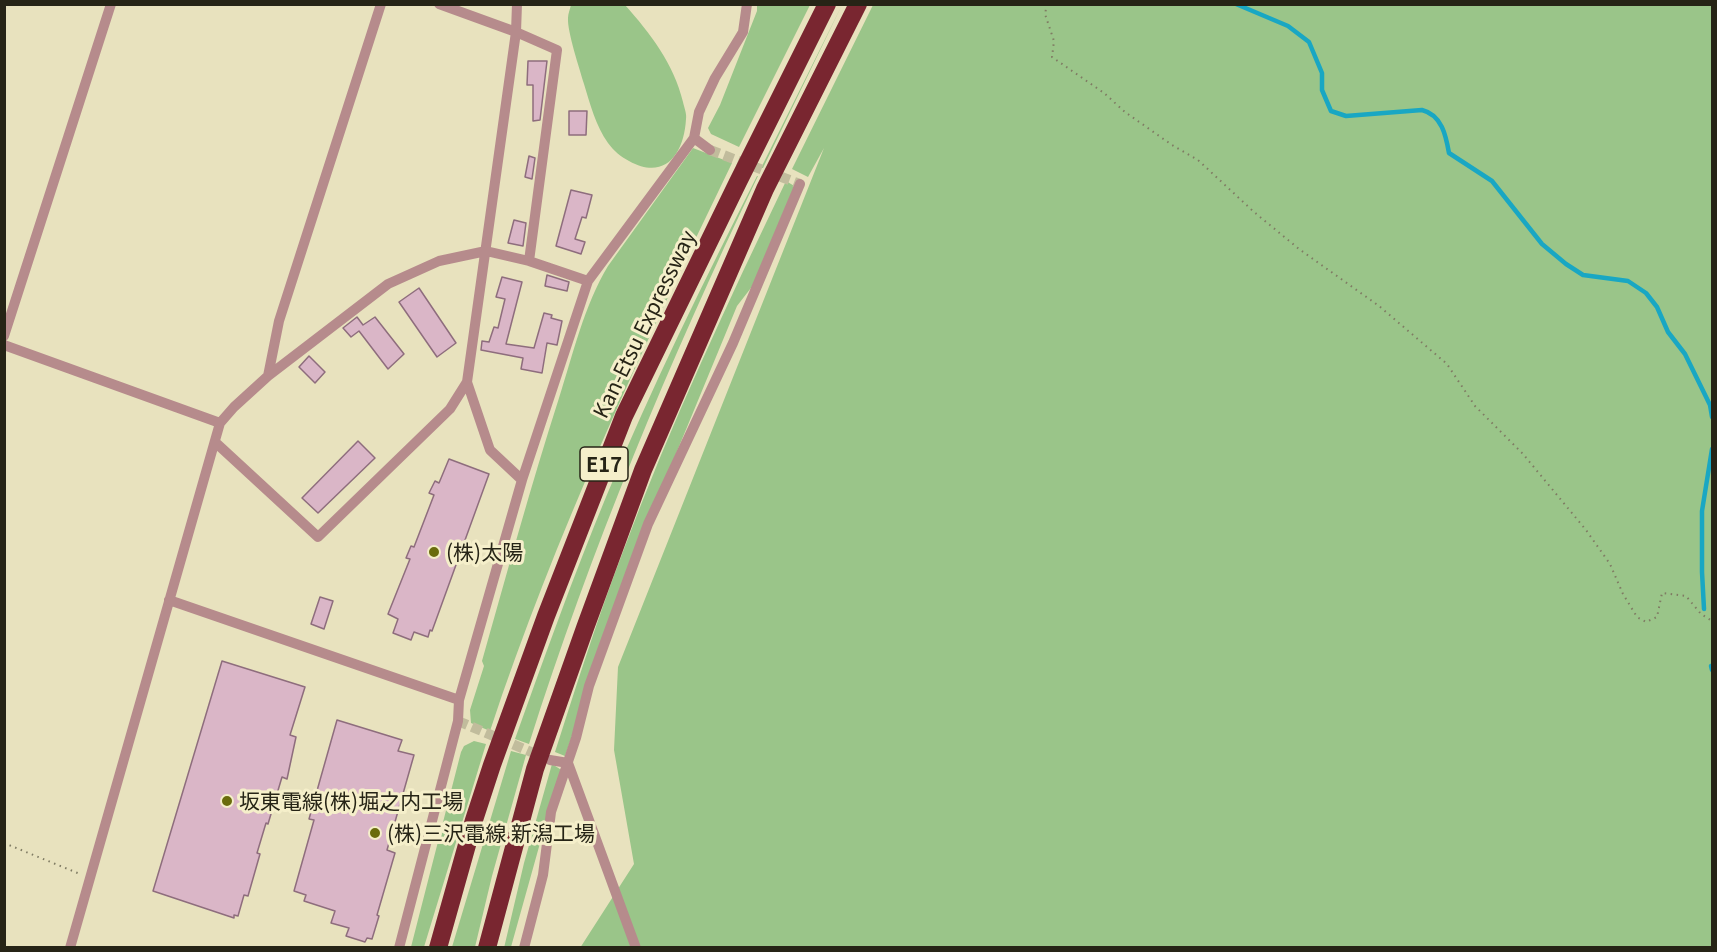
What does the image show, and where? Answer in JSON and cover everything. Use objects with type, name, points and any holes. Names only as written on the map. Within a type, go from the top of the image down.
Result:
[{"type":"highway","name":"Kan-Etsu Expressway","points":[[438,948],[492,765],[546,616],[620,425],[827,4]]},
{"type":"highway","name":"E17","points":[[487,948],[536,769],[643,470],[765,189],[858,4]]},
{"type":"street","points":[[5,334],[111,4]]},
{"type":"street","points":[[268,376],[279,321],[381,4]]},
{"type":"street","points":[[439,4],[516,32],[557,50],[529,261]]},
{"type":"street","points":[[214,442],[318,537],[450,409],[467,382],[516,32],[517,4]]},
{"type":"street","points":[[399,948],[458,721],[459,699],[522,480],[588,281],[694,138],[699,112],[715,78],[743,32],[747,4]]},
{"type":"street","points":[[694,138],[710,150]]},
{"type":"street","points":[[524,948],[543,875],[551,812],[568,763],[589,686],[648,524],[733,343],[801,184]]},
{"type":"street","points":[[70,948],[220,423],[268,376],[388,284],[439,261],[486,251],[529,261],[588,281]]},
{"type":"street","points":[[4,345],[220,423]]},
{"type":"street","points":[[467,382],[490,450],[522,480]]},
{"type":"street","points":[[169,600],[459,699]]},
{"type":"street","points":[[550,760],[568,763]]},
{"type":"street","points":[[568,763],[636,948]]},
{"type":"path","points":[[1047,4],[1045,14],[1054,41],[1052,57],[1104,93],[1125,112],[1198,160],[1254,212],[1299,249],[1379,306],[1448,364],[1475,406],[1523,454],[1586,530],[1610,564],[1623,594],[1637,617],[1646,622],[1657,617],[1662,594],[1686,596],[1701,614],[1713,621]]},
{"type":"path","points":[[4,843],[89,878]]},
{"type":"green space","points":[[571,5],[625,5],[652,38],[667,62],[679,88],[686,117],[677,153],[662,166],[653,168],[629,161],[615,151],[604,136],[591,107],[572,41],[568,24]]},
{"type":"green space","points":[[757,5],[810,5],[739,147],[711,134],[708,128],[720,105],[757,11]]},
{"type":"green space","points":[[842,5],[763,168],[761,168]]},
{"type":"green space","points":[[873,5],[1712,5],[1712,947],[580,948],[634,864],[614,750],[618,667],[824,148],[808,177],[792,169]]},
{"type":"green space","points":[[693,148],[732,163],[665,303],[571,514],[515,658],[490,731],[471,723],[470,710],[484,666],[482,661],[519,529],[580,330],[592,297],[608,266]]},
{"type":"green space","points":[[757,176],[693,315],[633,456],[578,599],[529,744],[515,739],[570,587],[623,456],[678,335]]},
{"type":"green space","points":[[786,181],[796,187],[754,284],[737,306],[647,524],[565,756],[555,752],[597,625],[642,502],[722,317]]},
{"type":"green space","points":[[474,741],[486,744],[424,947],[411,947],[461,752],[464,746]]},
{"type":"green space","points":[[511,751],[526,755],[475,947],[452,947]]},
{"type":"green space","points":[[552,764],[563,771],[549,811],[511,947],[504,948],[524,863]]},
{"type":"building","points":[[528,61],[547,61],[540,120],[533,121],[533,85],[527,85]]},
{"type":"building","points":[[569,111],[587,111],[586,135],[569,135]]},
{"type":"building","points":[[529,156],[535,158],[532,179],[525,177]]},
{"type":"building","points":[[571,190],[592,195],[586,218],[582,217],[575,239],[585,242],[581,254],[556,246]]},
{"type":"building","points":[[514,220],[526,223],[523,246],[508,243]]},
{"type":"building","points":[[547,275],[569,282],[567,291],[545,286]]},
{"type":"building","points":[[502,277],[522,282],[506,344],[534,348],[544,313],[562,321],[557,345],[547,343],[542,373],[521,369],[523,358],[481,350],[482,341],[489,342],[494,327],[498,328],[505,299],[496,297]]},
{"type":"building","points":[[419,288],[456,343],[437,357],[399,302]]},
{"type":"building","points":[[357,317],[363,325],[375,317],[404,354],[388,369],[359,331],[351,337],[343,328]]},
{"type":"building","points":[[309,356],[325,372],[315,383],[299,367]]},
{"type":"building","points":[[358,441],[375,458],[318,513],[302,498]]},
{"type":"building","name":"(株)太陽","points":[[449,459],[489,474],[432,631],[430,630],[428,637],[414,632],[411,640],[393,633],[398,619],[388,614],[410,559],[406,558],[411,546],[414,547],[434,495],[429,493],[435,481],[439,483]]},
{"type":"building","points":[[320,597],[333,601],[324,629],[311,624]]},
{"type":"building","name":"坂東電線(株)堀之内工場","points":[[222,661],[305,687],[290,735],[296,737],[287,779],[282,777],[257,853],[260,854],[248,896],[244,895],[238,916],[234,915],[234,918],[153,891]]},
{"type":"building","name":"(株)三沢電線 新潟工場","points":[[337,720],[402,740],[398,751],[414,755],[387,850],[395,853],[377,915],[379,916],[372,939],[367,938],[365,942],[346,936],[349,928],[331,923],[335,911],[304,901],[306,895],[294,891],[314,820],[309,819]]},
{"type":"waterway","points":[[1236,4],[1288,26],[1309,42],[1322,73],[1322,90],[1331,111],[1346,116],[1422,110],[1429,113],[1439,121],[1449,153],[1492,181],[1542,244],[1566,264],[1583,275],[1628,281],[1646,293],[1657,307],[1668,332],[1685,354],[1710,405],[1712,417]]},
{"type":"waterway","points":[[1704,609],[1702,511],[1712,449]]},
{"type":"waterway","points":[[1711,666],[1712,670]]},
{"type":"tunnel","points":[[710,150],[800,184]]},
{"type":"tunnel","points":[[458,721],[543,757]]},
{"type":"place","name":"(株)太陽","points":[[434,552]]},
{"type":"place","name":"坂東電線(株)堀之内工場","points":[[227,801]]},
{"type":"place","name":"(株)三沢電線 新潟工場","points":[[375,833]]}]
